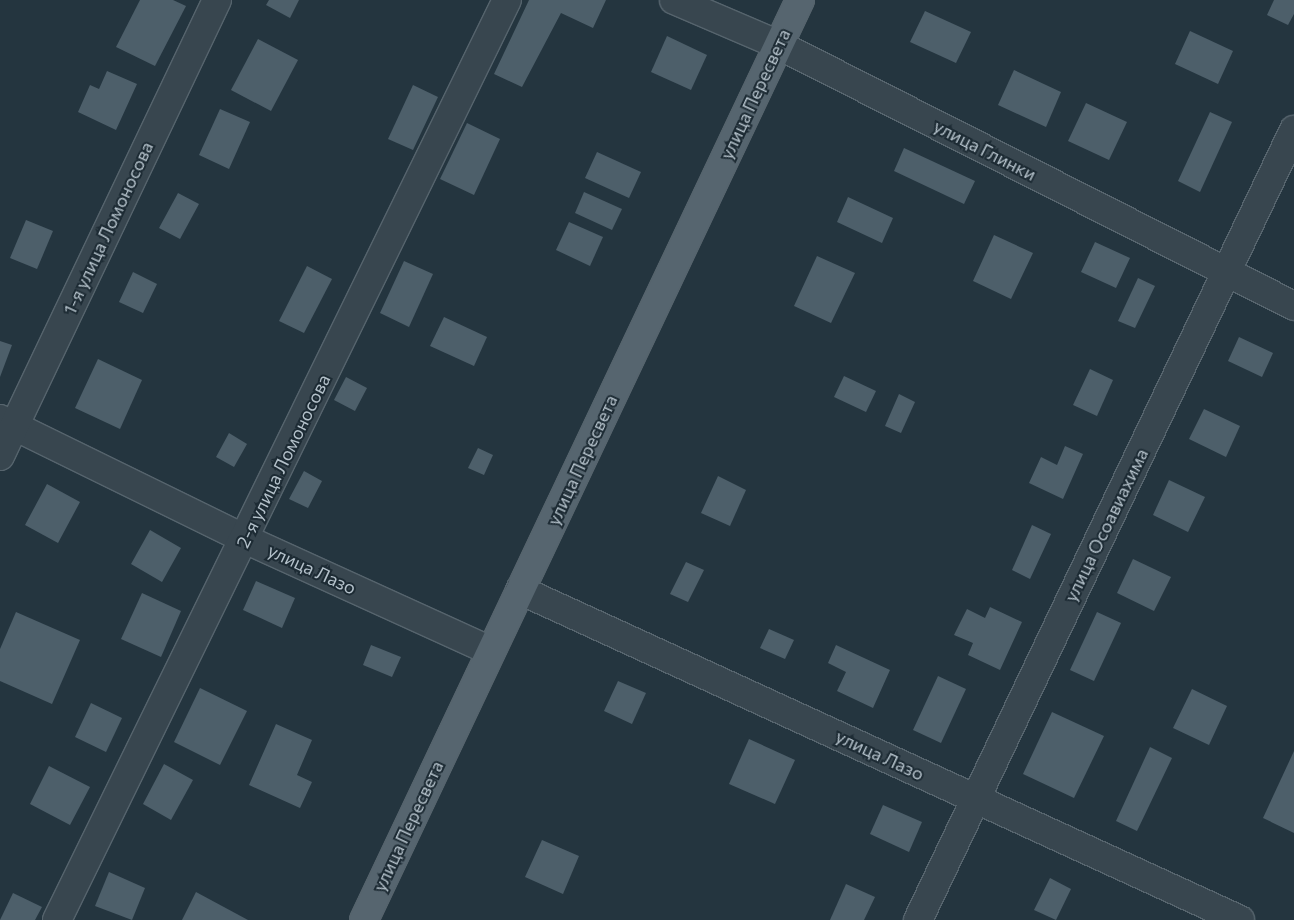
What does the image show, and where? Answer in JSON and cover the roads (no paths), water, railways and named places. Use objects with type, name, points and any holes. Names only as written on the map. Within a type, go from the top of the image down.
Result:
[{"type":"main road","name":"улица Пересвета","points":[[364,920],[800,0]]},
{"type":"street","name":"1-я улица Ломоносова","points":[[0,456],[7,423],[217,0]]},
{"type":"street","name":"2-я улица Ломоносова","points":[[57,920],[507,0]]},
{"type":"street","name":"улица Глинки","points":[[674,0],[779,45],[1227,274],[1294,306]]},
{"type":"street","name":"улица Осоавиахима","points":[[918,920],[974,798],[1227,274],[1294,130]]},
{"type":"street","name":"улица Лазо","points":[[7,423],[245,538],[491,651]]},
{"type":"street","name":"улица Лазо","points":[[520,590],[1240,920]]}]
